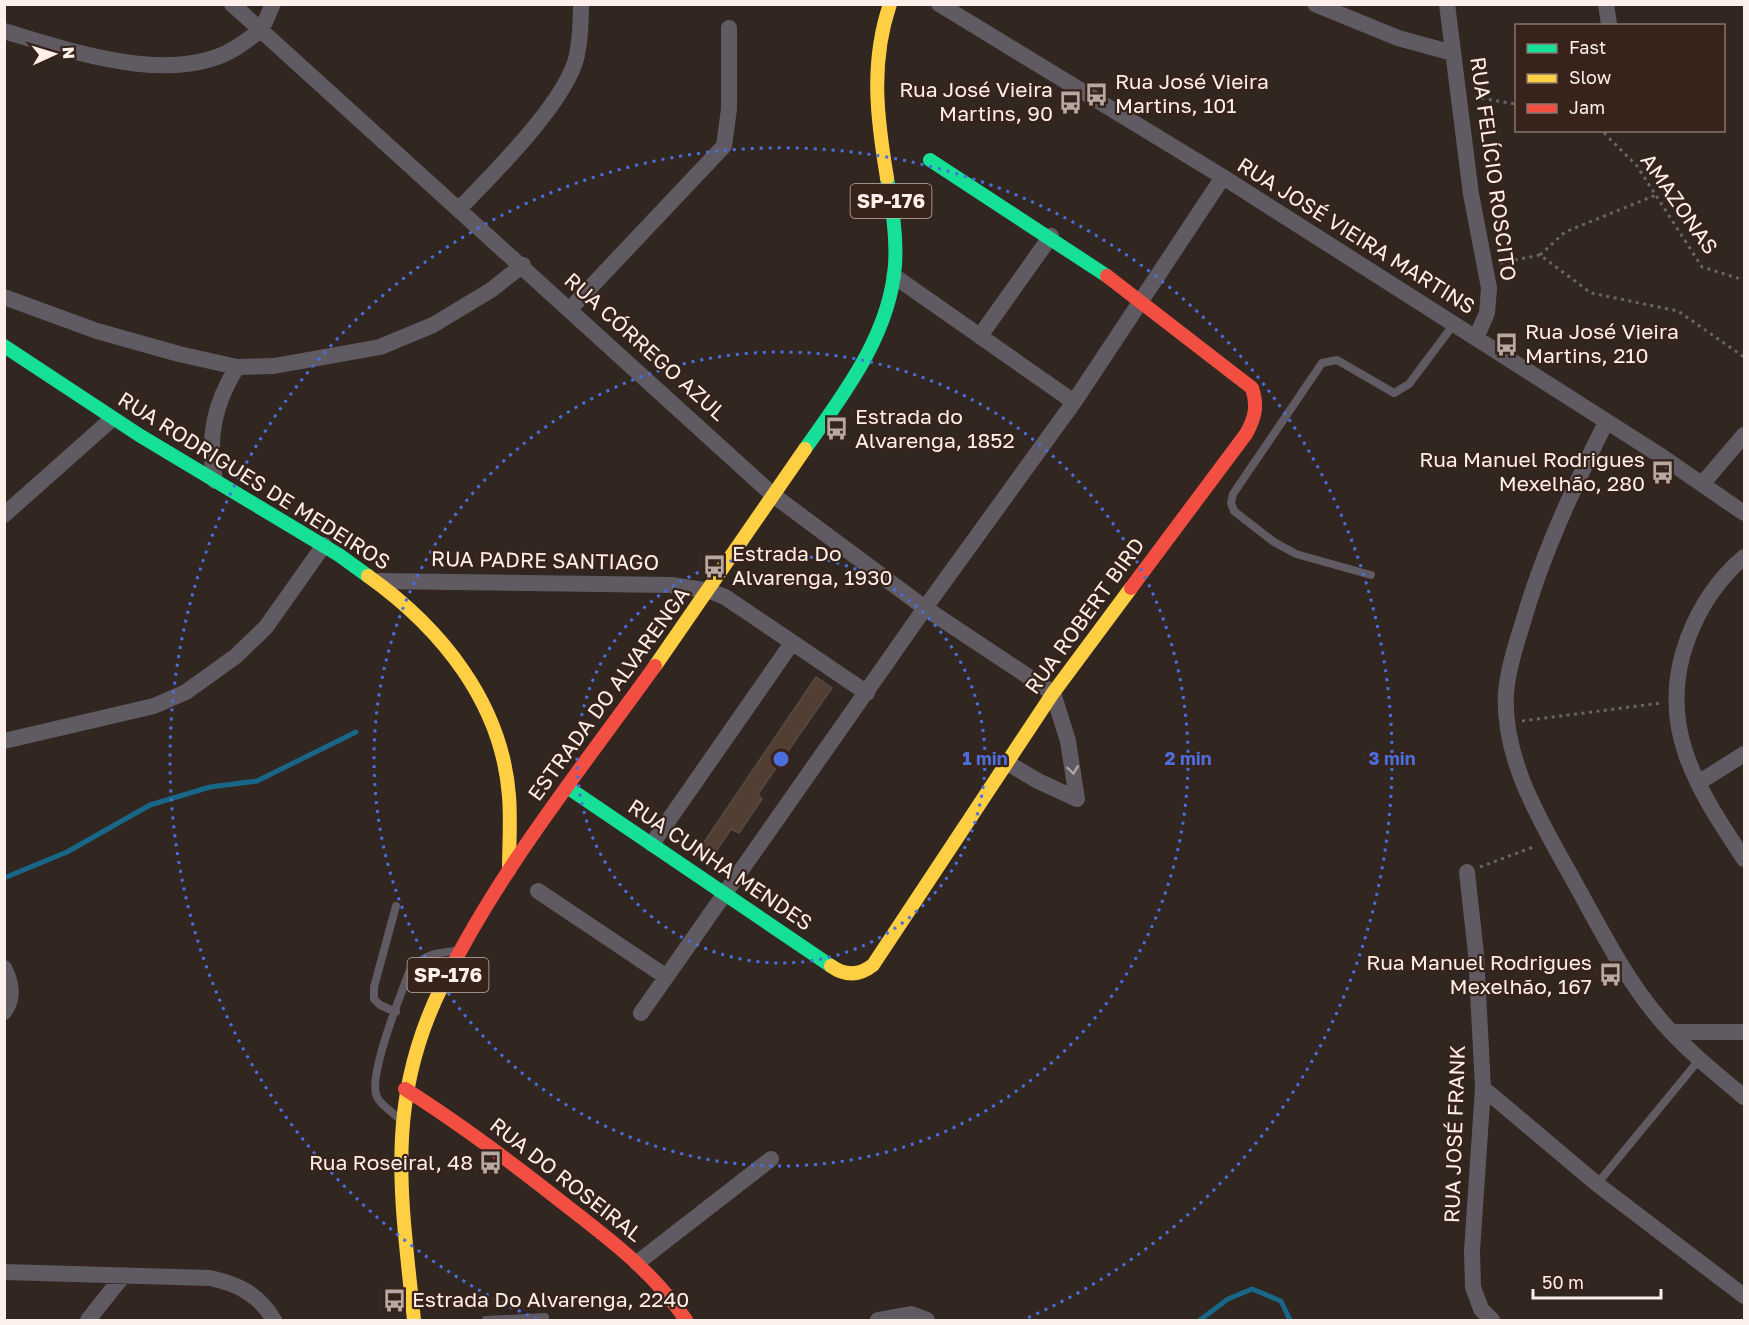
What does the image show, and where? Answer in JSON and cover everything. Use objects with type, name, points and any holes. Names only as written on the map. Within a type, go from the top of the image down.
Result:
[{"type":"street","name":"RUA CÓRREGO AZUL","points":[[232,4],[523,265],[773,495],[925,608],[1053,693]]},
{"type":"street","points":[[4,31],[121,61],[164,65],[207,60],[233,51],[260,30],[273,4]]},
{"type":"street","points":[[459,209],[505,162],[567,81],[577,56],[581,4]]},
{"type":"street","name":"ESTRADA DO ALVARENGA","points":[[414,1320],[401,1179],[401,1121],[405,1089],[416,1046],[429,1014],[462,950],[509,870],[710,591],[867,354],[887,309],[894,276],[890,185],[879,127],[876,84],[878,44],[890,4]]},
{"type":"street","name":"RUA JOSÉ VIEIRA MARTINS","points":[[939,4],[1223,177],[1703,483],[1744,513]]},
{"type":"street","points":[[1315,4],[1398,38],[1453,53]]},
{"type":"street","name":"RUA FELÍCIO ROSCITO","points":[[1446,4],[1471,194],[1485,266],[1488,307],[1476,338]]},
{"type":"street","points":[[1605,4],[1609,24]]},
{"type":"street","points":[[570,309],[724,146],[729,109],[729,28]]},
{"type":"street","name":"RUA ROBERT BIRD","points":[[852,974],[865,972],[873,965],[1053,693],[1246,434],[1257,415],[1257,401],[1252,388],[1140,304],[1097,268],[1051,236],[930,160]]},
{"type":"street","points":[[642,1013],[665,976],[925,608],[1074,402],[1223,177]]},
{"type":"street","points":[[980,336],[1051,236]]},
{"type":"street","points":[[7,298],[98,331],[237,367],[274,366],[380,347],[433,325],[491,290],[523,265]]},
{"type":"street","points":[[894,276],[1074,402]]},
{"type":"street","name":"RUA RODRIGUES DE MEDEIROS","points":[[4,346],[112,419],[324,545],[379,581],[418,613],[470,677],[489,715],[501,752],[510,805],[512,835],[509,870]]},
{"type":"street","points":[[215,481],[211,457],[211,433],[224,388],[237,367]]},
{"type":"street","points":[[4,515],[112,419]]},
{"type":"street","points":[[1606,422],[1564,506],[1530,597],[1513,655],[1506,692],[1507,722],[1513,752],[1526,787],[1551,840],[1619,962],[1672,1032],[1699,1060],[1744,1096]]},
{"type":"street","points":[[1703,483],[1744,435]]},
{"type":"street","points":[[4,741],[154,706],[186,693],[236,656],[266,627],[324,545]]},
{"type":"street","points":[[1744,557],[1716,584],[1697,613],[1680,659],[1674,701],[1678,730],[1698,783],[1744,859]]},
{"type":"street","name":"RUA PADRE SANTIAGO","points":[[379,581],[671,585],[710,591],[724,597],[867,693]]},
{"type":"street","points":[[652,844],[792,643]]},
{"type":"street","points":[[1006,762],[1038,782],[1077,799],[1068,741],[1053,693]]},
{"type":"street","points":[[1698,783],[1744,754]]},
{"type":"street","name":"RUA CUNHA MENDES","points":[[567,787],[837,970],[852,974]]},
{"type":"street","name":"RUA RODRIGUES DE MEDEIROS","points":[[510,805],[521,827],[534,835]]},
{"type":"street","name":"RUA JOSÉ FRANK","points":[[1467,872],[1476,954],[1483,1088],[1472,1251],[1473,1287],[1481,1309],[1492,1320]]},
{"type":"street","points":[[538,891],[665,976]]},
{"type":"street","points":[[4,968],[11,991],[10,1005],[4,1012]]},
{"type":"street","points":[[1672,1032],[1744,1032]]},
{"type":"street","points":[[1483,1088],[1597,1184],[1744,1296]]},
{"type":"street","name":"RUA DO ROSEIRAL","points":[[405,1089],[486,1142],[637,1263],[673,1300],[686,1320]]},
{"type":"street","points":[[637,1263],[771,1159]]},
{"type":"street","points":[[7,1270],[210,1278],[233,1283],[248,1291],[274,1320]]},
{"type":"street","points":[[88,1320],[123,1276]]},
{"type":"street","points":[[878,1320],[911,1314],[927,1320]]},
{"type":"lane","points":[[1371,574],[1313,560],[1274,542],[1234,511],[1233,494],[1322,363],[1337,360],[1395,393],[1409,384],[1454,324]]},
{"type":"lane","points":[[396,906],[374,987],[374,999],[380,1005],[396,1012]]},
{"type":"lane","points":[[401,1121],[377,1098],[375,1086],[377,1067],[409,972],[418,960],[434,953],[462,950]]},
{"type":"lane","points":[[1597,1184],[1699,1060]]},
{"type":"lane","points":[[486,1320],[545,1317]]},
{"type":"path","points":[[1458,95],[1515,104]]},
{"type":"path","name":"AMAZONAS","points":[[1602,132],[1636,166],[1702,267],[1744,280]]},
{"type":"path","points":[[1485,266],[1540,255],[1565,232],[1656,195]]},
{"type":"path","points":[[1540,255],[1591,293],[1678,311],[1744,357]]},
{"type":"path","points":[[1507,722],[1674,701]]},
{"type":"path","points":[[1467,872],[1551,840]]},
{"type":"building","points":[[816,677],[832,688],[758,794],[762,799],[739,833],[731,829],[709,862],[696,854]]},
{"type":"waterway","points":[[4,878],[67,852],[150,805],[210,787],[257,781],[356,732]]},
{"type":"waterway","points":[[1200,1320],[1228,1299],[1252,1289],[1281,1301],[1290,1320]]},
{"type":"traffic: fast","points":[[930,160],[1107,276]]},
{"type":"traffic: fast","points":[[805,449],[863,362],[884,315],[895,265],[894,221],[887,178]]},
{"type":"traffic: fast","points":[[4,346],[139,435],[339,555],[368,576]]},
{"type":"traffic: fast","points":[[567,787],[831,966]]},
{"type":"traffic: slow","points":[[887,178],[880,134],[877,91],[880,48],[890,4]]},
{"type":"traffic: slow","points":[[655,666],[805,449]]},
{"type":"traffic: slow","points":[[368,576],[420,619],[443,644],[481,699],[504,762],[510,805],[509,870]]},
{"type":"traffic: slow","points":[[831,966],[842,972],[857,973],[873,965],[1053,693],[1131,588]]},
{"type":"traffic: slow","points":[[414,1320],[402,1190],[404,1109],[412,1068],[424,1027],[443,984]]},
{"type":"traffic: jam","points":[[1107,276],[1252,388],[1255,401],[1252,423],[1246,434],[1131,588]]},
{"type":"traffic: jam","points":[[443,984],[465,942],[516,860],[655,666]]},
{"type":"traffic: jam","points":[[405,1089],[488,1146],[616,1245],[660,1287],[686,1320]]},
{"type":"place","name":"Rua José Vieira Martins, 101","points":[[1097,94]]},
{"type":"place","name":"Rua José Vieira Martins, 90","points":[[1071,102]]},
{"type":"place","name":"Rua José Vieira Martins, 210","points":[[1507,344]]},
{"type":"place","name":"Estrada do Alvarenga, 1852","points":[[837,429]]},
{"type":"place","name":"Rua Manuel Rodrigues Mexelhão, 280","points":[[1663,472]]},
{"type":"place","name":"Estrada Do Alvarenga, 1930","points":[[714,566]]},
{"type":"place","name":"Rua Manuel Rodrigues Mexelhão, 167","points":[[1610,975]]},
{"type":"place","name":"Rua Roseiral, 48","points":[[491,1163]]},
{"type":"place","name":"Estrada Do Alvarenga, 2240","points":[[394,1300]]}]
